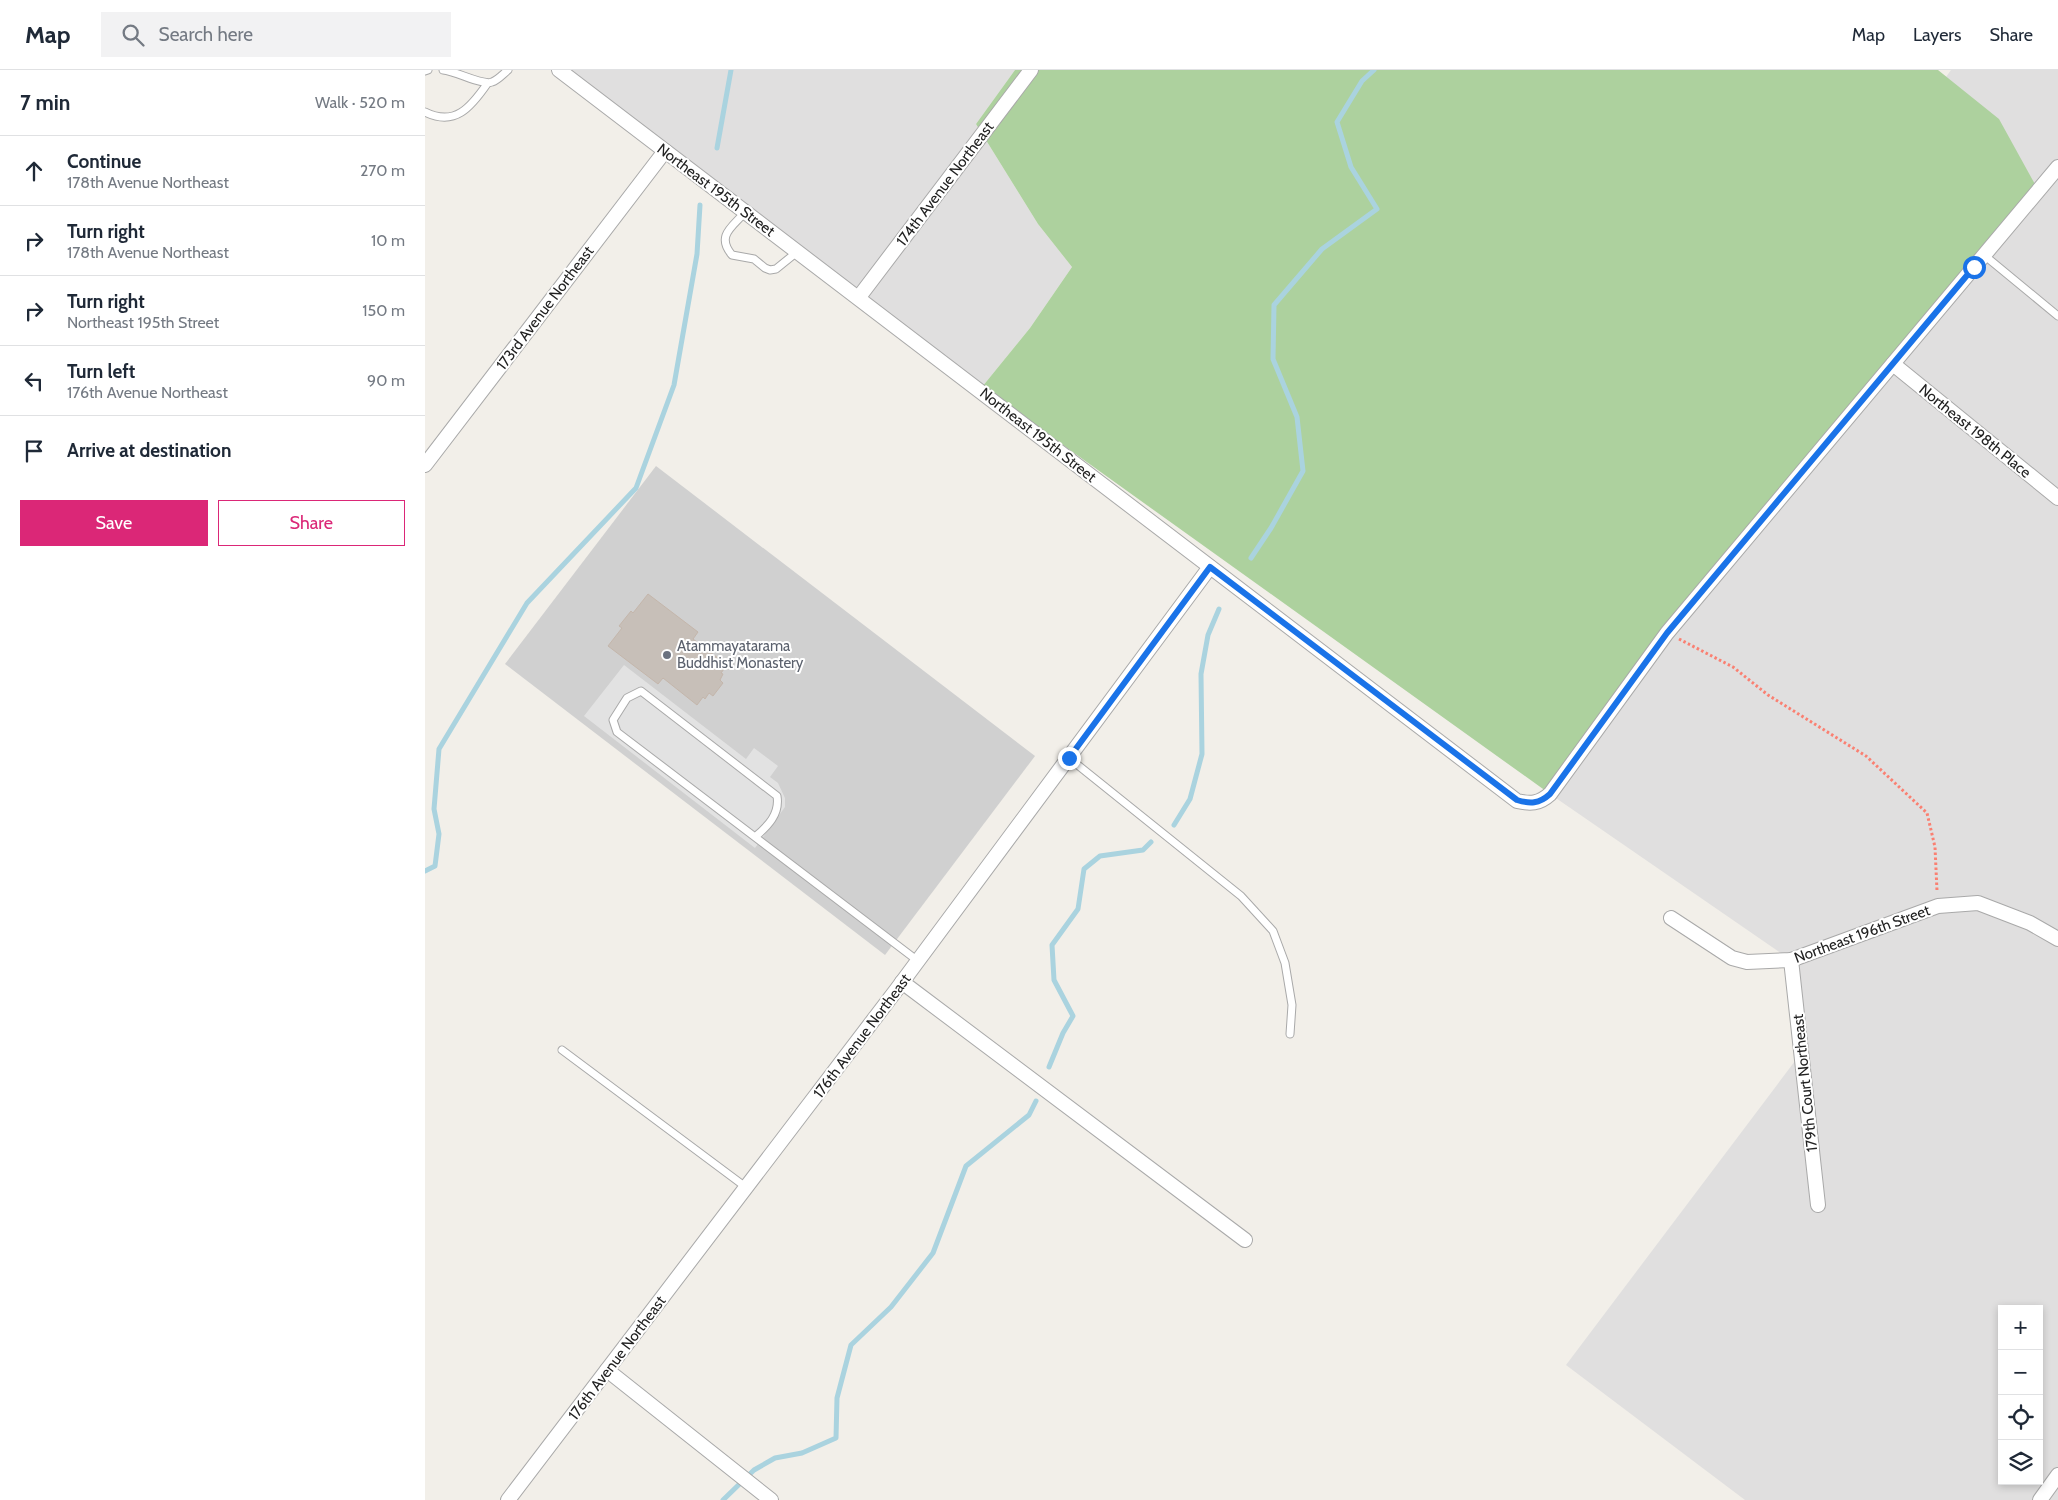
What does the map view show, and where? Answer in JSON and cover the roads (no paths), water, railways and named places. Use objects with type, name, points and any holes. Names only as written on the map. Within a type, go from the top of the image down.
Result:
[{"type":"street","name":"Northeast 195th Street","points":[[559,70],[1517,800],[1536,803],[1550,794],[1667,633],[1893,364]]},
{"type":"street","name":"174th Avenue Northeast","points":[[859,297],[1031,70]]},
{"type":"street","name":"173rd Avenue Northeast","points":[[425,465],[665,151]]},
{"type":"street","points":[[1893,364],[2058,167]]},
{"type":"street","name":"Northeast 198th Place","points":[[1893,364],[2058,498]]},
{"type":"street","name":"176th Avenue Northeast","points":[[508,1500],[918,961],[1210,567]]},
{"type":"street","name":"Northeast 196th Street","points":[[1671,918],[1733,958],[1747,962],[1791,960],[1938,906],[1978,903],[2030,923],[2058,939]]},
{"type":"street","name":"179th Court Northeast","points":[[1791,960],[1818,1205]]},
{"type":"street","points":[[902,982],[1245,1240]]},
{"type":"street","points":[[607,1370],[771,1500]]},
{"type":"street","points":[[2039,1500],[2058,1476]]},
{"type":"lane","points":[[443,70],[453,71],[487,84],[494,82],[508,70]]},
{"type":"lane","points":[[425,112],[442,118],[464,112],[487,84]]},
{"type":"lane","points":[[745,212],[728,229],[726,244],[732,255],[754,259],[770,270],[775,269],[798,251]]},
{"type":"lane","points":[[1984,256],[2058,316]]},
{"type":"lane","points":[[755,837],[768,826],[775,814],[779,804],[777,796],[641,691],[627,698],[613,720],[617,732],[755,837],[918,961]]},
{"type":"lane","points":[[1069,758],[1241,896],[1273,931],[1285,963],[1292,1005],[1290,1034]]},
{"type":"lane","points":[[562,1050],[747,1188]]},
{"type":"waterway","points":[[717,148],[731,70]]},
{"type":"waterway","points":[[1251,558],[1271,528],[1303,471],[1297,417],[1273,359],[1274,305],[1322,249],[1377,209],[1351,167],[1337,122],[1362,81],[1374,70]]},
{"type":"waterway","points":[[425,871],[435,866],[439,834],[434,809],[439,749],[527,603],[636,488],[674,385],[697,254],[700,205]]},
{"type":"waterway","points":[[1174,825],[1190,799],[1202,754],[1201,674],[1208,635],[1219,609]]},
{"type":"waterway","points":[[1049,1067],[1063,1033],[1073,1016],[1054,980],[1052,945],[1078,909],[1084,869],[1100,856],[1143,850],[1151,842]]},
{"type":"waterway","points":[[723,1500],[754,1470],[775,1458],[802,1453],[836,1438],[837,1398],[851,1345],[891,1307],[933,1253],[966,1166],[1029,1115],[1036,1101]]},
{"type":"place","name":"Atammayatarama Buddhist Monastery","points":[[667,655]]}]
